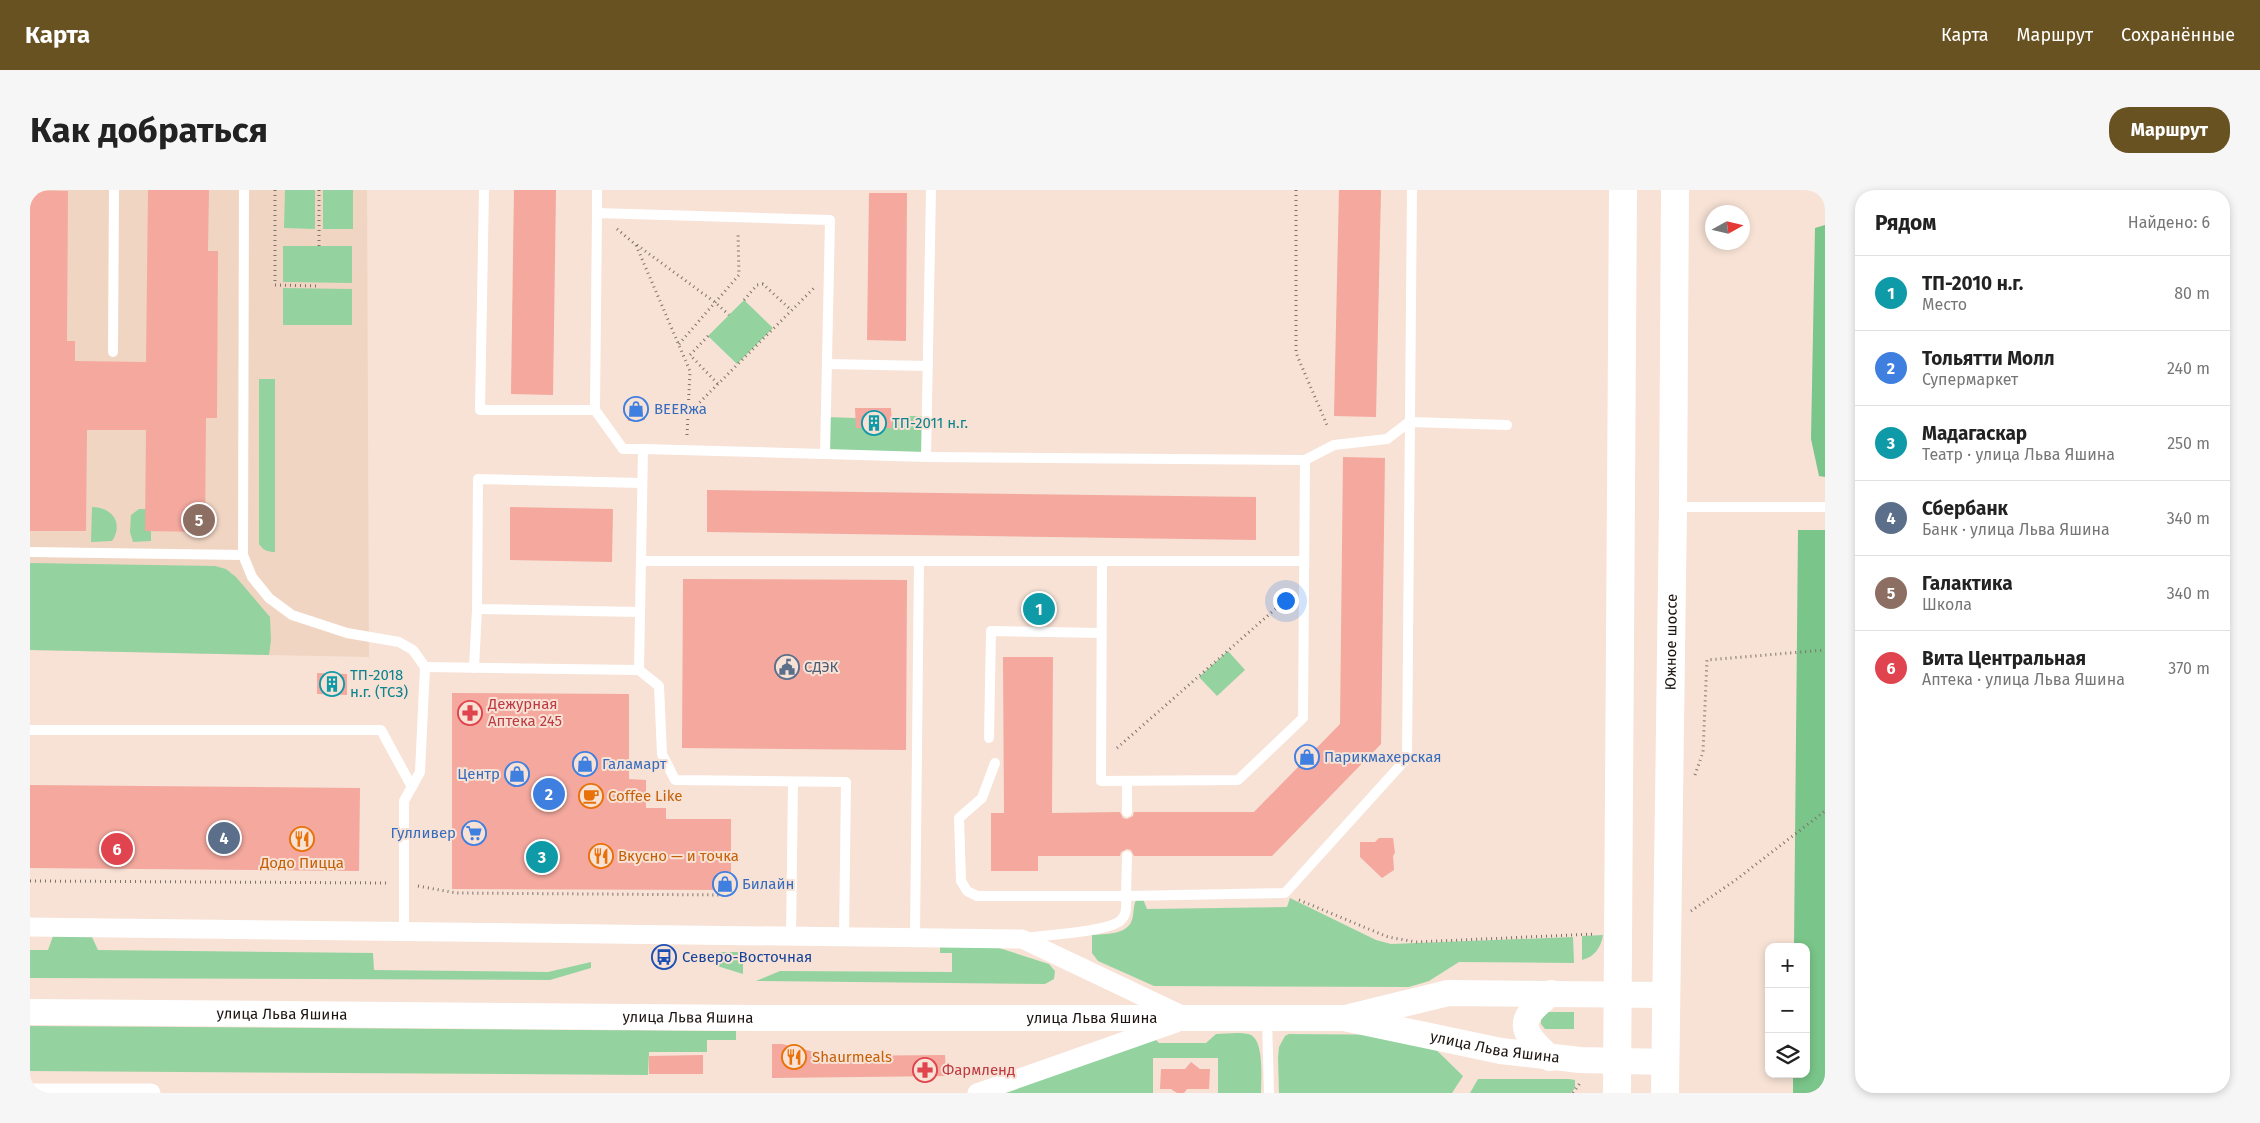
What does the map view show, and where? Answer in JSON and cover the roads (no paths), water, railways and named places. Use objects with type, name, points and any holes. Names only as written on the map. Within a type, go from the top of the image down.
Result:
[{"type":"main road","points":[[1617,1093],[1623,190]]},
{"type":"main road","name":"Южное шоссе","points":[[1665,1093],[1673,507],[1675,190]]},
{"type":"main road","name":"улица Льва Яшина","points":[[1344,1018],[1448,993],[1666,995]]},
{"type":"main road","points":[[1550,1058],[1529,1040],[1525,1023],[1532,1008],[1551,993]]},
{"type":"main road","name":"улица Льва Яшина","points":[[30,1012],[750,1018],[1344,1018],[1501,1051],[1550,1058],[1617,1062],[1665,1062]]},
{"type":"street","points":[[30,927],[1022,939],[1189,1018]]},
{"type":"street","points":[[977,1093],[1189,1018]]},
{"type":"street","points":[[30,1093],[151,1093]]},
{"type":"lane","points":[[114,190],[114,352]]},
{"type":"lane","points":[[244,190],[243,555],[252,577],[268,598],[292,615],[347,632],[399,642],[413,650],[426,667],[420,772],[404,801],[404,932]]},
{"type":"lane","points":[[484,190],[480,410],[595,410]]},
{"type":"lane","points":[[597,190],[595,410],[623,449],[926,457],[1305,460],[1334,445],[1387,439],[1410,422],[1507,424]]},
{"type":"lane","points":[[926,457],[931,190]]},
{"type":"lane","points":[[995,763],[982,798],[959,818],[961,881],[967,891],[977,896],[1126,896],[1285,894],[1407,758],[1412,190]]},
{"type":"lane","points":[[597,213],[830,220],[825,454]]},
{"type":"lane","points":[[827,364],[928,366]]},
{"type":"lane","points":[[639,670],[643,450]]},
{"type":"lane","points":[[1102,561],[1101,781],[1238,780],[1303,718],[1305,460]]},
{"type":"lane","points":[[474,668],[477,608],[478,479],[642,483]]},
{"type":"lane","points":[[1673,507],[1825,507]]},
{"type":"lane","points":[[30,552],[243,555]]},
{"type":"lane","points":[[641,561],[1304,561]]},
{"type":"lane","points":[[914,937],[919,561]]},
{"type":"lane","points":[[477,608],[640,612]]},
{"type":"lane","points":[[989,738],[991,631],[1101,632]]},
{"type":"lane","points":[[426,667],[639,670],[659,686],[662,754],[675,780],[846,782],[844,936]]},
{"type":"lane","points":[[30,730],[381,730],[412,787]]},
{"type":"lane","points":[[1127,781],[1127,812]]},
{"type":"lane","points":[[791,936],[793,782]]},
{"type":"lane","points":[[1022,939],[1108,926],[1121,920],[1126,912],[1127,856]]},
{"type":"lane","points":[[1267,1019],[1269,1093]]},
{"type":"place","name":"BEERжа","points":[[636,409]]},
{"type":"place","name":"ТП-2011 н.г.","points":[[874,423]]},
{"type":"place","name":"Галактика","points":[[199,520]]},
{"type":"place","name":"ТП-2010 н.г.","points":[[1039,609]]},
{"type":"place","name":"СДЭК","points":[[787,667]]},
{"type":"place","name":"ТП-2018 н.г. (ТСЗ)","points":[[332,684]]},
{"type":"place","name":"Дежурная Аптека 245","points":[[470,713]]},
{"type":"place","name":"Парикмахерская","points":[[1307,757]]},
{"type":"place","name":"Галамарт","points":[[585,764]]},
{"type":"place","name":"Центр","points":[[517,774]]},
{"type":"place","name":"Тольятти Молл","points":[[549,794]]},
{"type":"place","name":"Coffee Like","points":[[591,796]]},
{"type":"place","name":"Гулливер","points":[[474,833]]},
{"type":"place","name":"Сбербанк","points":[[224,838]]},
{"type":"place","name":"Додо Пицца","points":[[302,839]]},
{"type":"place","name":"Вита Центральная","points":[[117,849]]},
{"type":"place","name":"Вкусно — и точка","points":[[601,856]]},
{"type":"place","name":"Мадагаскар","points":[[542,857]]},
{"type":"place","name":"Билайн","points":[[725,884]]},
{"type":"place","name":"Северо-Восточная","points":[[664,957]]},
{"type":"place","name":"Shaurmeals","points":[[794,1057]]},
{"type":"place","name":"Фармленд","points":[[925,1070]]}]
